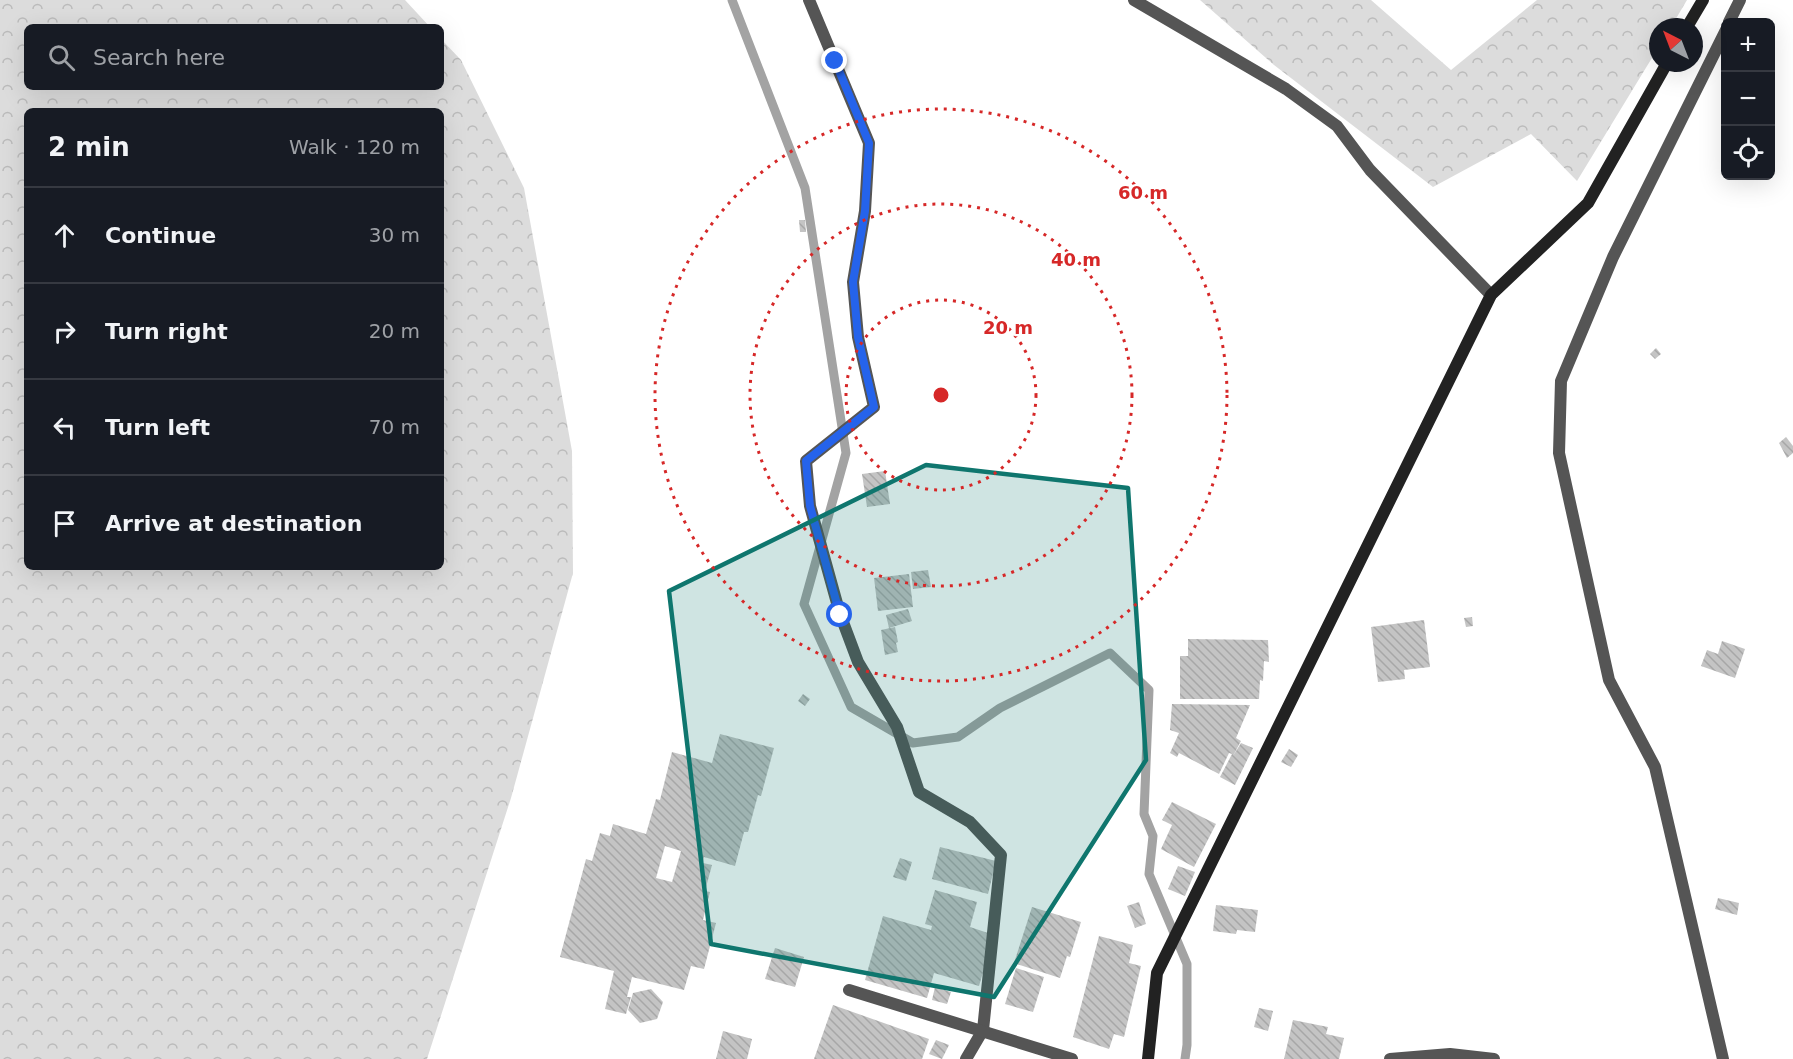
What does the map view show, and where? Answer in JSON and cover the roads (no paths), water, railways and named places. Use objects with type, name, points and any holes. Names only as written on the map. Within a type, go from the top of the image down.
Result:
[{"type":"street","points":[[809,0],[869,143],[865,211],[853,282],[858,337],[874,407],[806,461],[810,506],[840,615],[858,662],[897,727],[919,792],[970,822],[1000,855],[983,1030],[966,1059]]},
{"type":"street","points":[[1134,0],[1286,89],[1337,126],[1370,170],[1491,295]]},
{"type":"street","points":[[1692,18],[1702,0]]},
{"type":"street","points":[[1731,18],[1740,0]]},
{"type":"street","points":[[1721,38],[1613,257],[1561,381],[1558,453],[1609,680],[1655,767],[1723,1059]]},
{"type":"street","points":[[1148,1059],[1157,973],[1491,295],[1588,203],[1662,72]]},
{"type":"street","points":[[849,990],[1072,1059]]},
{"type":"street","points":[[1390,1059],[1450,1054],[1494,1059]]},
{"type":"waterway","points":[[732,0],[805,188],[846,453],[804,604],[851,707],[913,743],[958,737],[1000,708],[1110,653],[1149,690],[1144,814],[1153,836],[1149,874],[1187,964],[1185,1059]]}]
